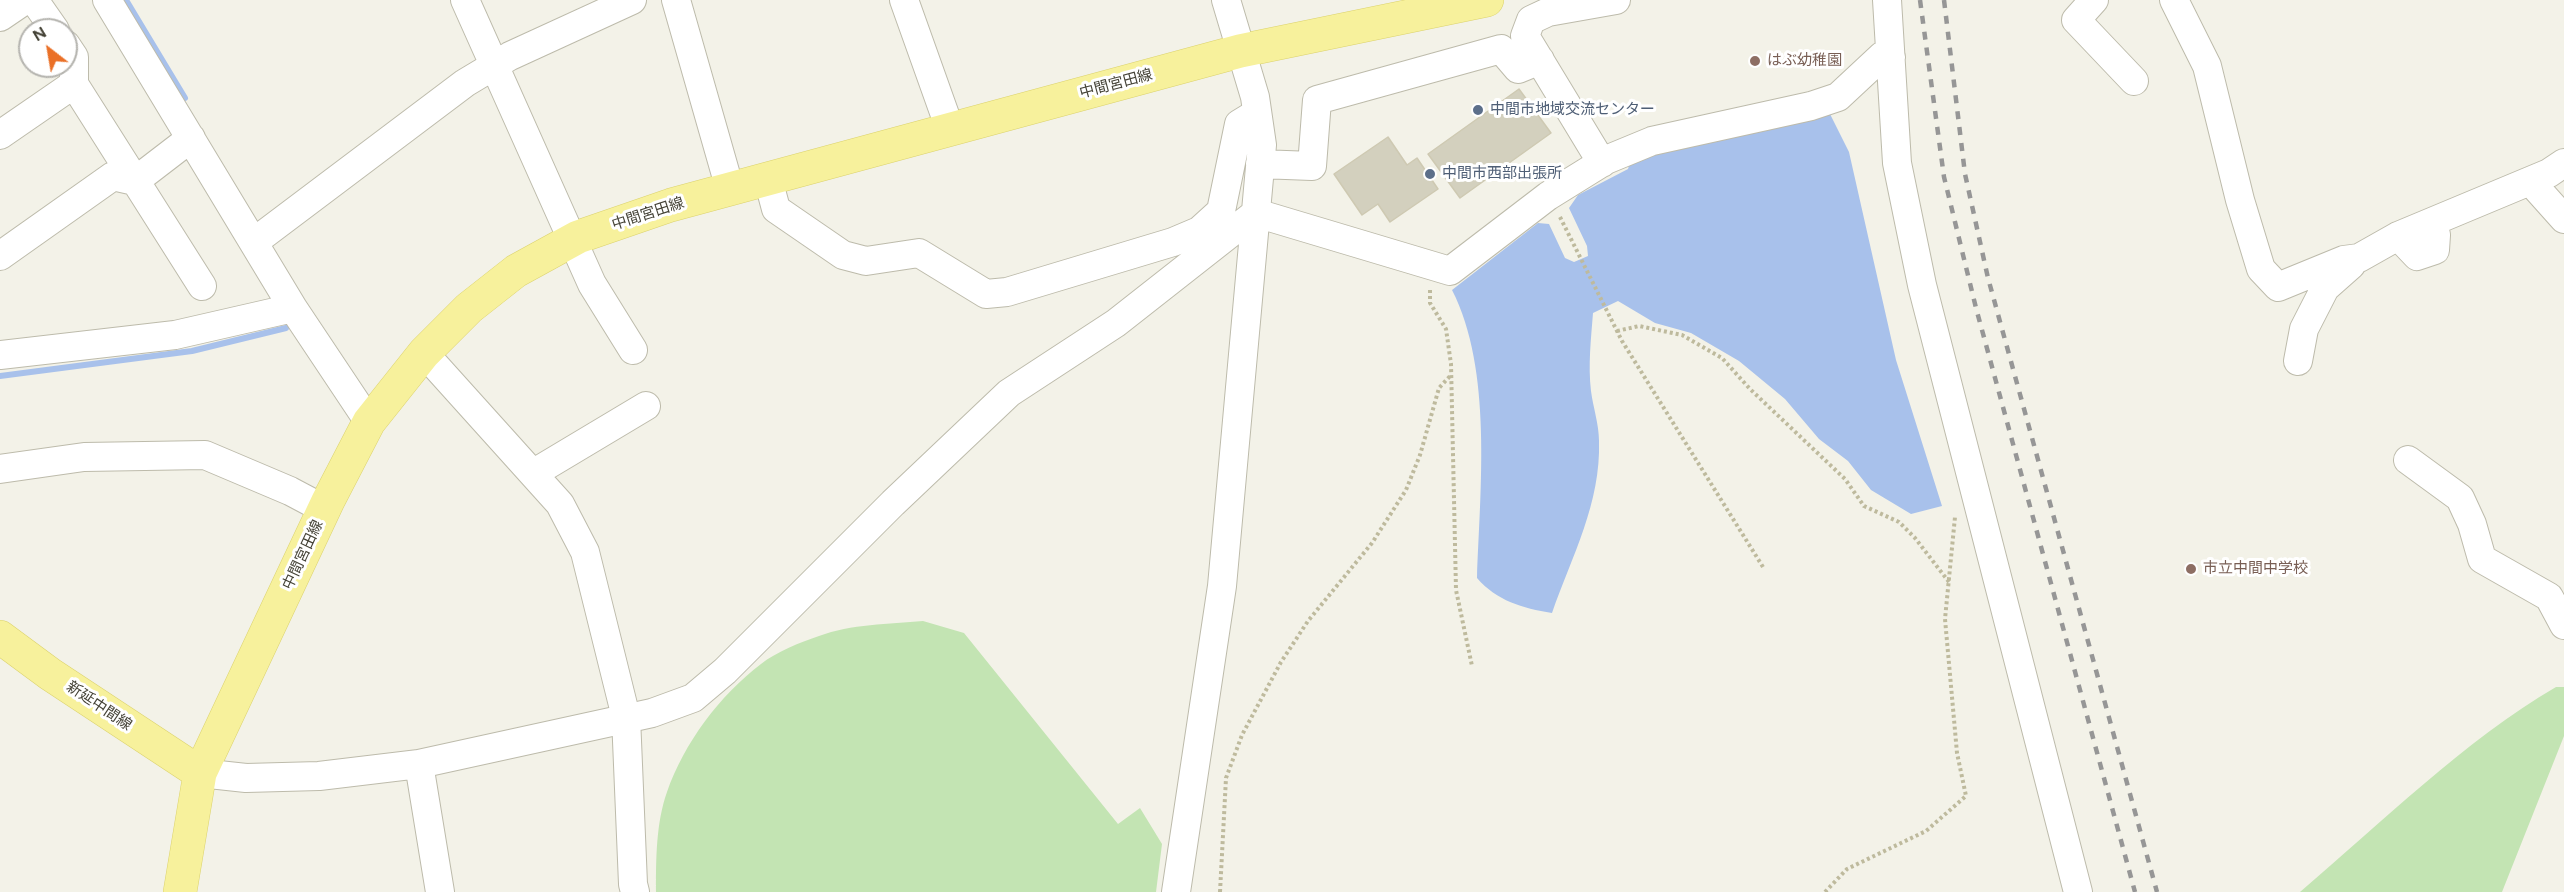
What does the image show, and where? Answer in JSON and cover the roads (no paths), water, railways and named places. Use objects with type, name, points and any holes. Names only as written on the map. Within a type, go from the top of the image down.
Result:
[{"type":"main road","name":"中間宮田線","points":[[180,892],[200,772],[324,509],[369,422],[424,353],[469,308],[516,271],[572,240],[671,206],[730,189],[1240,51],[1486,0]]},
{"type":"main road","name":"新延中間線","points":[[0,637],[50,674],[200,772]]},
{"type":"street","points":[[0,17],[25,0]]},
{"type":"street","points":[[34,0],[47,18]]},
{"type":"street","points":[[107,0],[294,308],[369,422]]},
{"type":"street","points":[[465,0],[592,284],[633,350]]},
{"type":"street","points":[[255,242],[465,82],[632,0]]},
{"type":"street","points":[[676,0],[730,189]]},
{"type":"street","points":[[904,0],[950,129]]},
{"type":"street","points":[[1176,892],[1222,586],[1262,145],[1255,97],[1226,0]]},
{"type":"street","points":[[1602,163],[1526,36],[1531,20],[1548,12],[1616,0]]},
{"type":"street","points":[[1887,0],[1897,163],[1922,285],[2078,892]]},
{"type":"street","points":[[2094,0],[2076,20],[2134,81]]},
{"type":"street","points":[[2174,0],[2207,66],[2240,200],[2261,269],[2278,287],[2344,260],[2359,258]]},
{"type":"street","points":[[1260,164],[1312,166],[1317,100],[1501,49],[1518,69],[1540,60]]},
{"type":"street","points":[[1256,213],[1450,271],[1548,196],[1602,163],[1652,141],[1811,106],[1838,96],[1881,56],[1892,57]]},
{"type":"street","points":[[74,78],[74,84],[202,286]]},
{"type":"street","points":[[0,135],[74,84]]},
{"type":"street","points":[[768,179],[776,209],[843,255],[866,261],[918,254],[986,294],[1007,292],[1173,242],[1199,231],[1221,211],[1239,124],[1257,113]]},
{"type":"street","points":[[135,181],[191,138]]},
{"type":"street","points":[[2298,361],[2304,329],[2325,288],[2359,258],[2398,236],[2530,181],[2564,164]]},
{"type":"street","points":[[0,256],[113,176],[135,181]]},
{"type":"street","points":[[2530,181],[2564,219]]},
{"type":"street","points":[[200,772],[246,778],[288,777],[419,764],[652,713],[693,698],[725,671],[893,503],[1008,393],[1116,323],[1256,213]]},
{"type":"street","points":[[0,355],[175,335],[294,308]]},
{"type":"street","points":[[424,353],[560,504],[585,552],[626,717],[635,892]]},
{"type":"street","points":[[534,473],[646,406]]},
{"type":"street","points":[[0,469],[84,457],[205,455],[290,491],[324,509]]},
{"type":"street","points":[[2408,460],[2460,498],[2472,524],[2482,559],[2549,597],[2564,625]]},
{"type":"street","points":[[419,764],[440,892]]},
{"type":"water","points":[[1829,112],[1849,152],[1896,360],[1942,506],[1911,514],[1871,490],[1848,461],[1819,439],[1785,399],[1739,361],[1691,333],[1655,323],[1618,301],[1593,313],[1590,372],[1599,435],[1595,486],[1584,529],[1552,613],[1520,606],[1493,592],[1477,578],[1481,469],[1479,393],[1474,356],[1465,322],[1452,290],[1538,223],[1549,224],[1565,258],[1574,262],[1588,256],[1587,246],[1569,208],[1578,195],[1628,169],[1631,159]]},
{"type":"waterway","points":[[126,0],[185,98]]},
{"type":"waterway","points":[[0,376],[192,351],[286,328]]},
{"type":"railway","points":[[1920,0],[1944,177],[1976,308],[2135,892]]},
{"type":"railway","points":[[1944,0],[1965,174],[1988,278],[2157,892]]},
{"type":"place","name":"はぶ幼稚園","points":[[1755,61]]},
{"type":"place","name":"中間市地域交流センター","points":[[1478,110]]},
{"type":"place","name":"中間市西部出張所","points":[[1430,174]]},
{"type":"place","name":"市立中間中学校","points":[[2191,569]]}]
